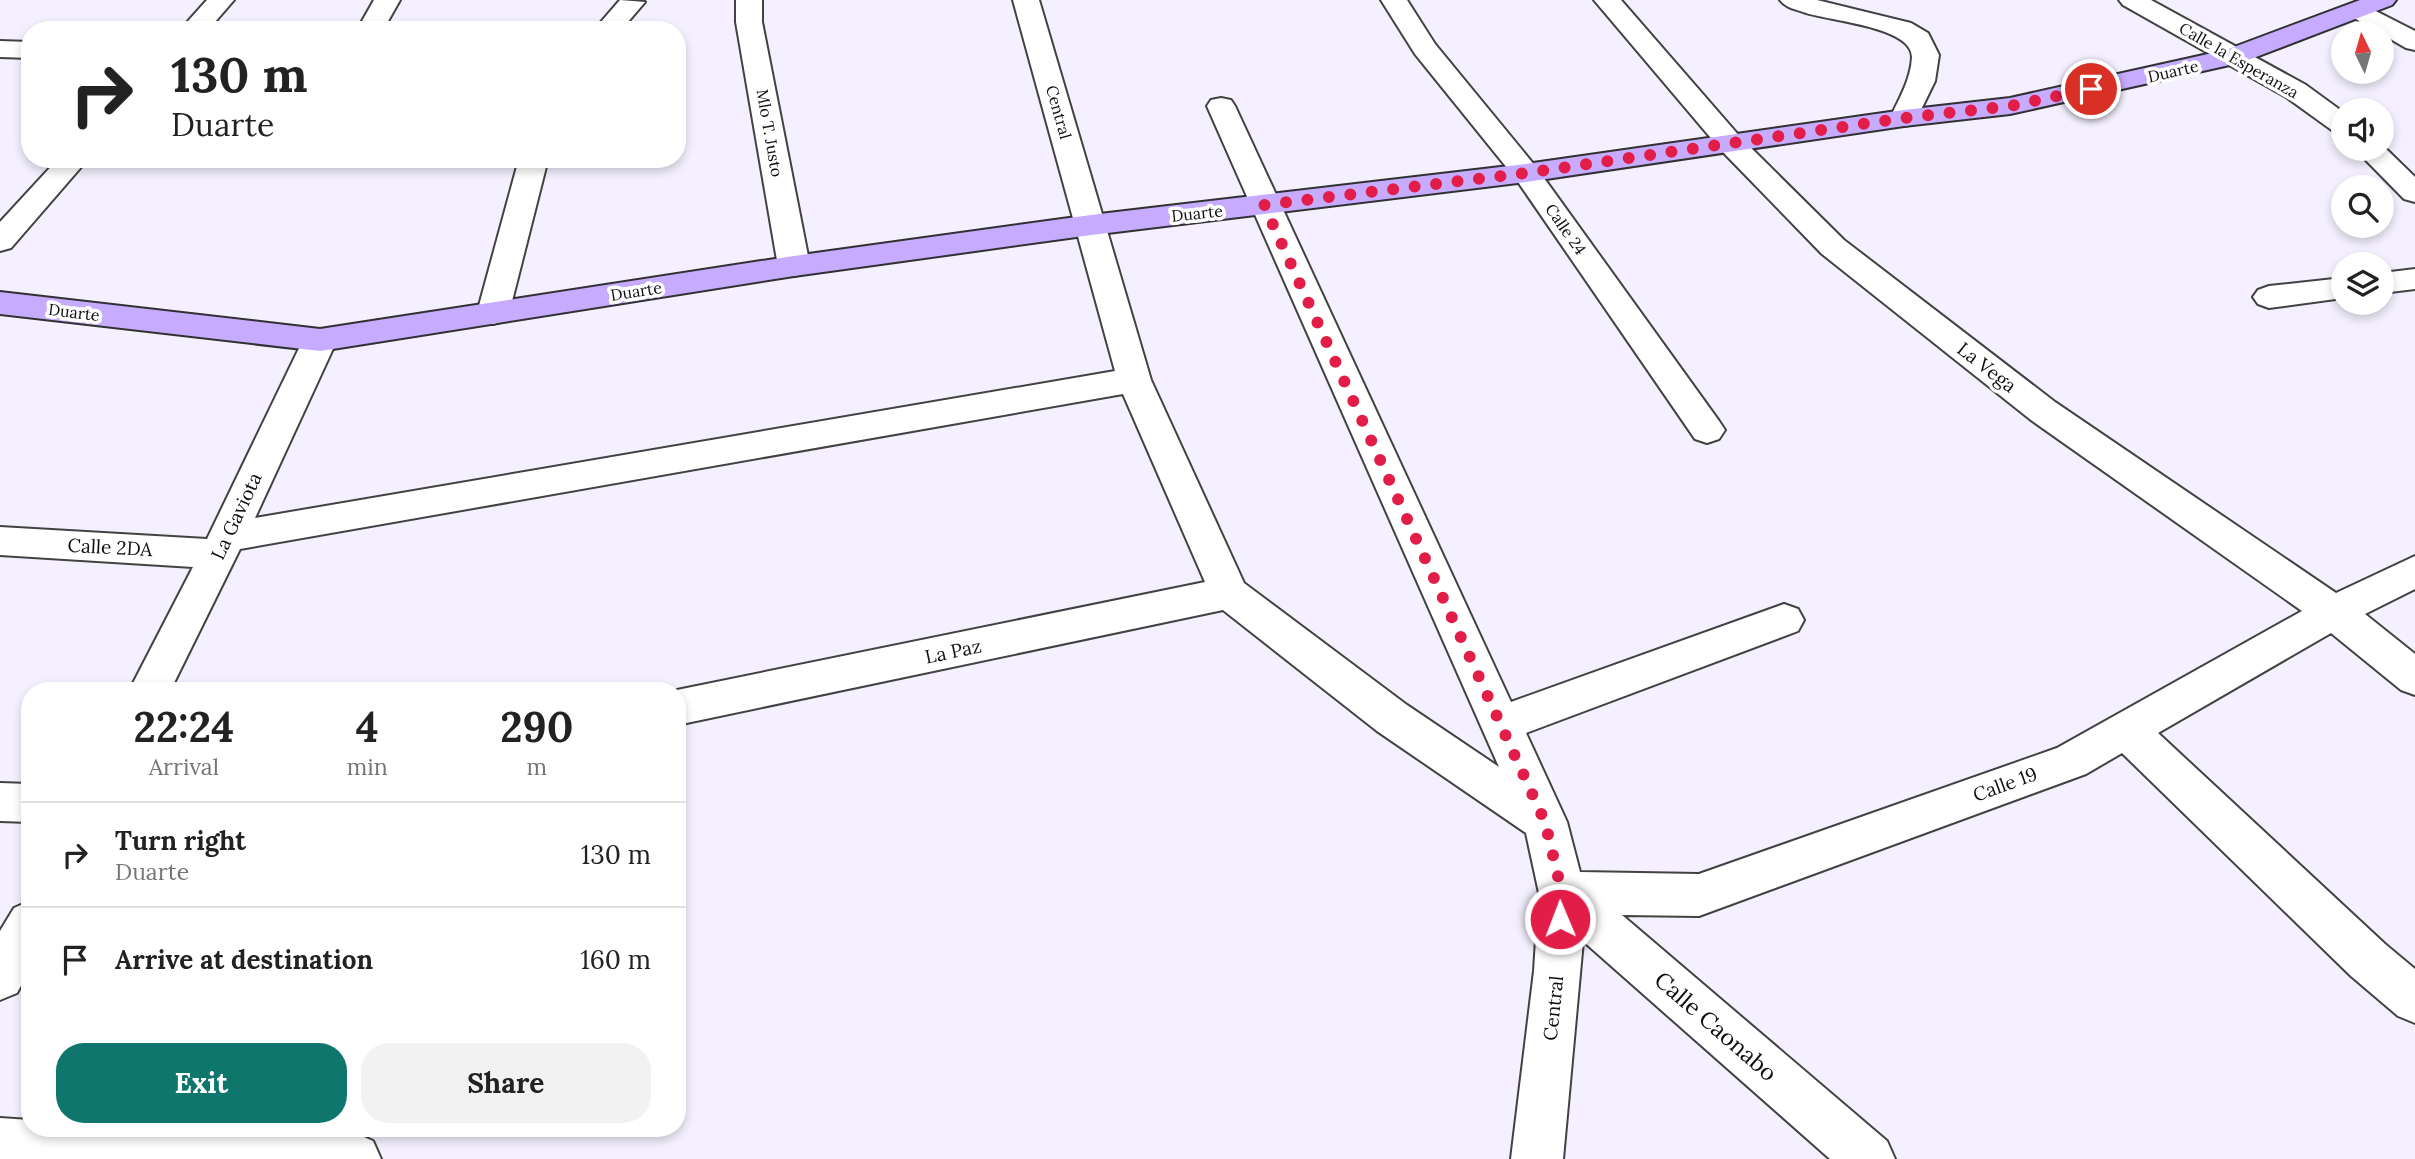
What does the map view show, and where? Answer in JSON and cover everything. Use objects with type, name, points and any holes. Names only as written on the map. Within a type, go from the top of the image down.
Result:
[{"type":"street","points":[[201,21],[221,0]]},
{"type":"street","points":[[375,21],[387,0]]},
{"type":"street","name":"Mlo T. Justo","points":[[749,0],[750,22],[794,266]]},
{"type":"street","name":"Central","points":[[1026,0],[1133,380],[1229,593]]},
{"type":"street","name":"Calle 24","points":[[1394,0],[1424,48],[1526,173],[1707,430]]},
{"type":"street","name":"La Vega","points":[[1607,0],[1731,144],[1833,247],[2022,394],[2334,612],[2415,678]]},
{"type":"street","points":[[1793,0],[1828,12],[1913,22],[1924,35],[1926,51],[1920,83],[1904,118]]},
{"type":"street","name":"Calle la Esperanza","points":[[2132,0],[2296,91],[2331,116]]},
{"type":"street","points":[[615,21],[632,2]]},
{"type":"street","points":[[2371,5],[2415,42]]},
{"type":"street","name":"Duarte","points":[[0,303],[320,340],[794,266],[1091,225],[1526,173],[1904,118],[2010,106],[2234,56],[2371,5]]},
{"type":"street","points":[[0,49],[21,50]]},
{"type":"street","name":"Central","points":[[1221,106],[1545,822],[1562,893],[1558,971],[1537,1159]]},
{"type":"street","points":[[2382,161],[2415,193]]},
{"type":"street","points":[[0,241],[66,168]]},
{"type":"street","points":[[493,313],[532,168]]},
{"type":"street","points":[[2394,281],[2415,278]]},
{"type":"street","points":[[2269,297],[2331,289]]},
{"type":"street","name":"La Gaviota","points":[[154,682],[320,340]]},
{"type":"street","name":"Calle 2DA","points":[[0,541],[223,545],[1133,380]]},
{"type":"street","name":"Calle 19","points":[[1562,893],[1699,895],[2071,761],[2334,612],[2415,571]]},
{"type":"street","points":[[1229,593],[1392,718],[1545,822]]},
{"type":"street","name":"La Paz","points":[[686,706],[1229,593]]},
{"type":"street","points":[[1500,724],[1784,620]]},
{"type":"street","points":[[2125,729],[2368,960],[2415,999]]},
{"type":"street","points":[[0,802],[21,803]]},
{"type":"street","name":"Calle Caonabo","points":[[1562,893],[1869,1159]]},
{"type":"street","points":[[0,977],[21,939]]},
{"type":"street","points":[[0,1144],[355,1159]]},
{"type":"route","points":[[1560,919],[1562,893],[1545,822],[1264,205],[1526,173],[1904,118],[2010,106],[2091,89]]}]
